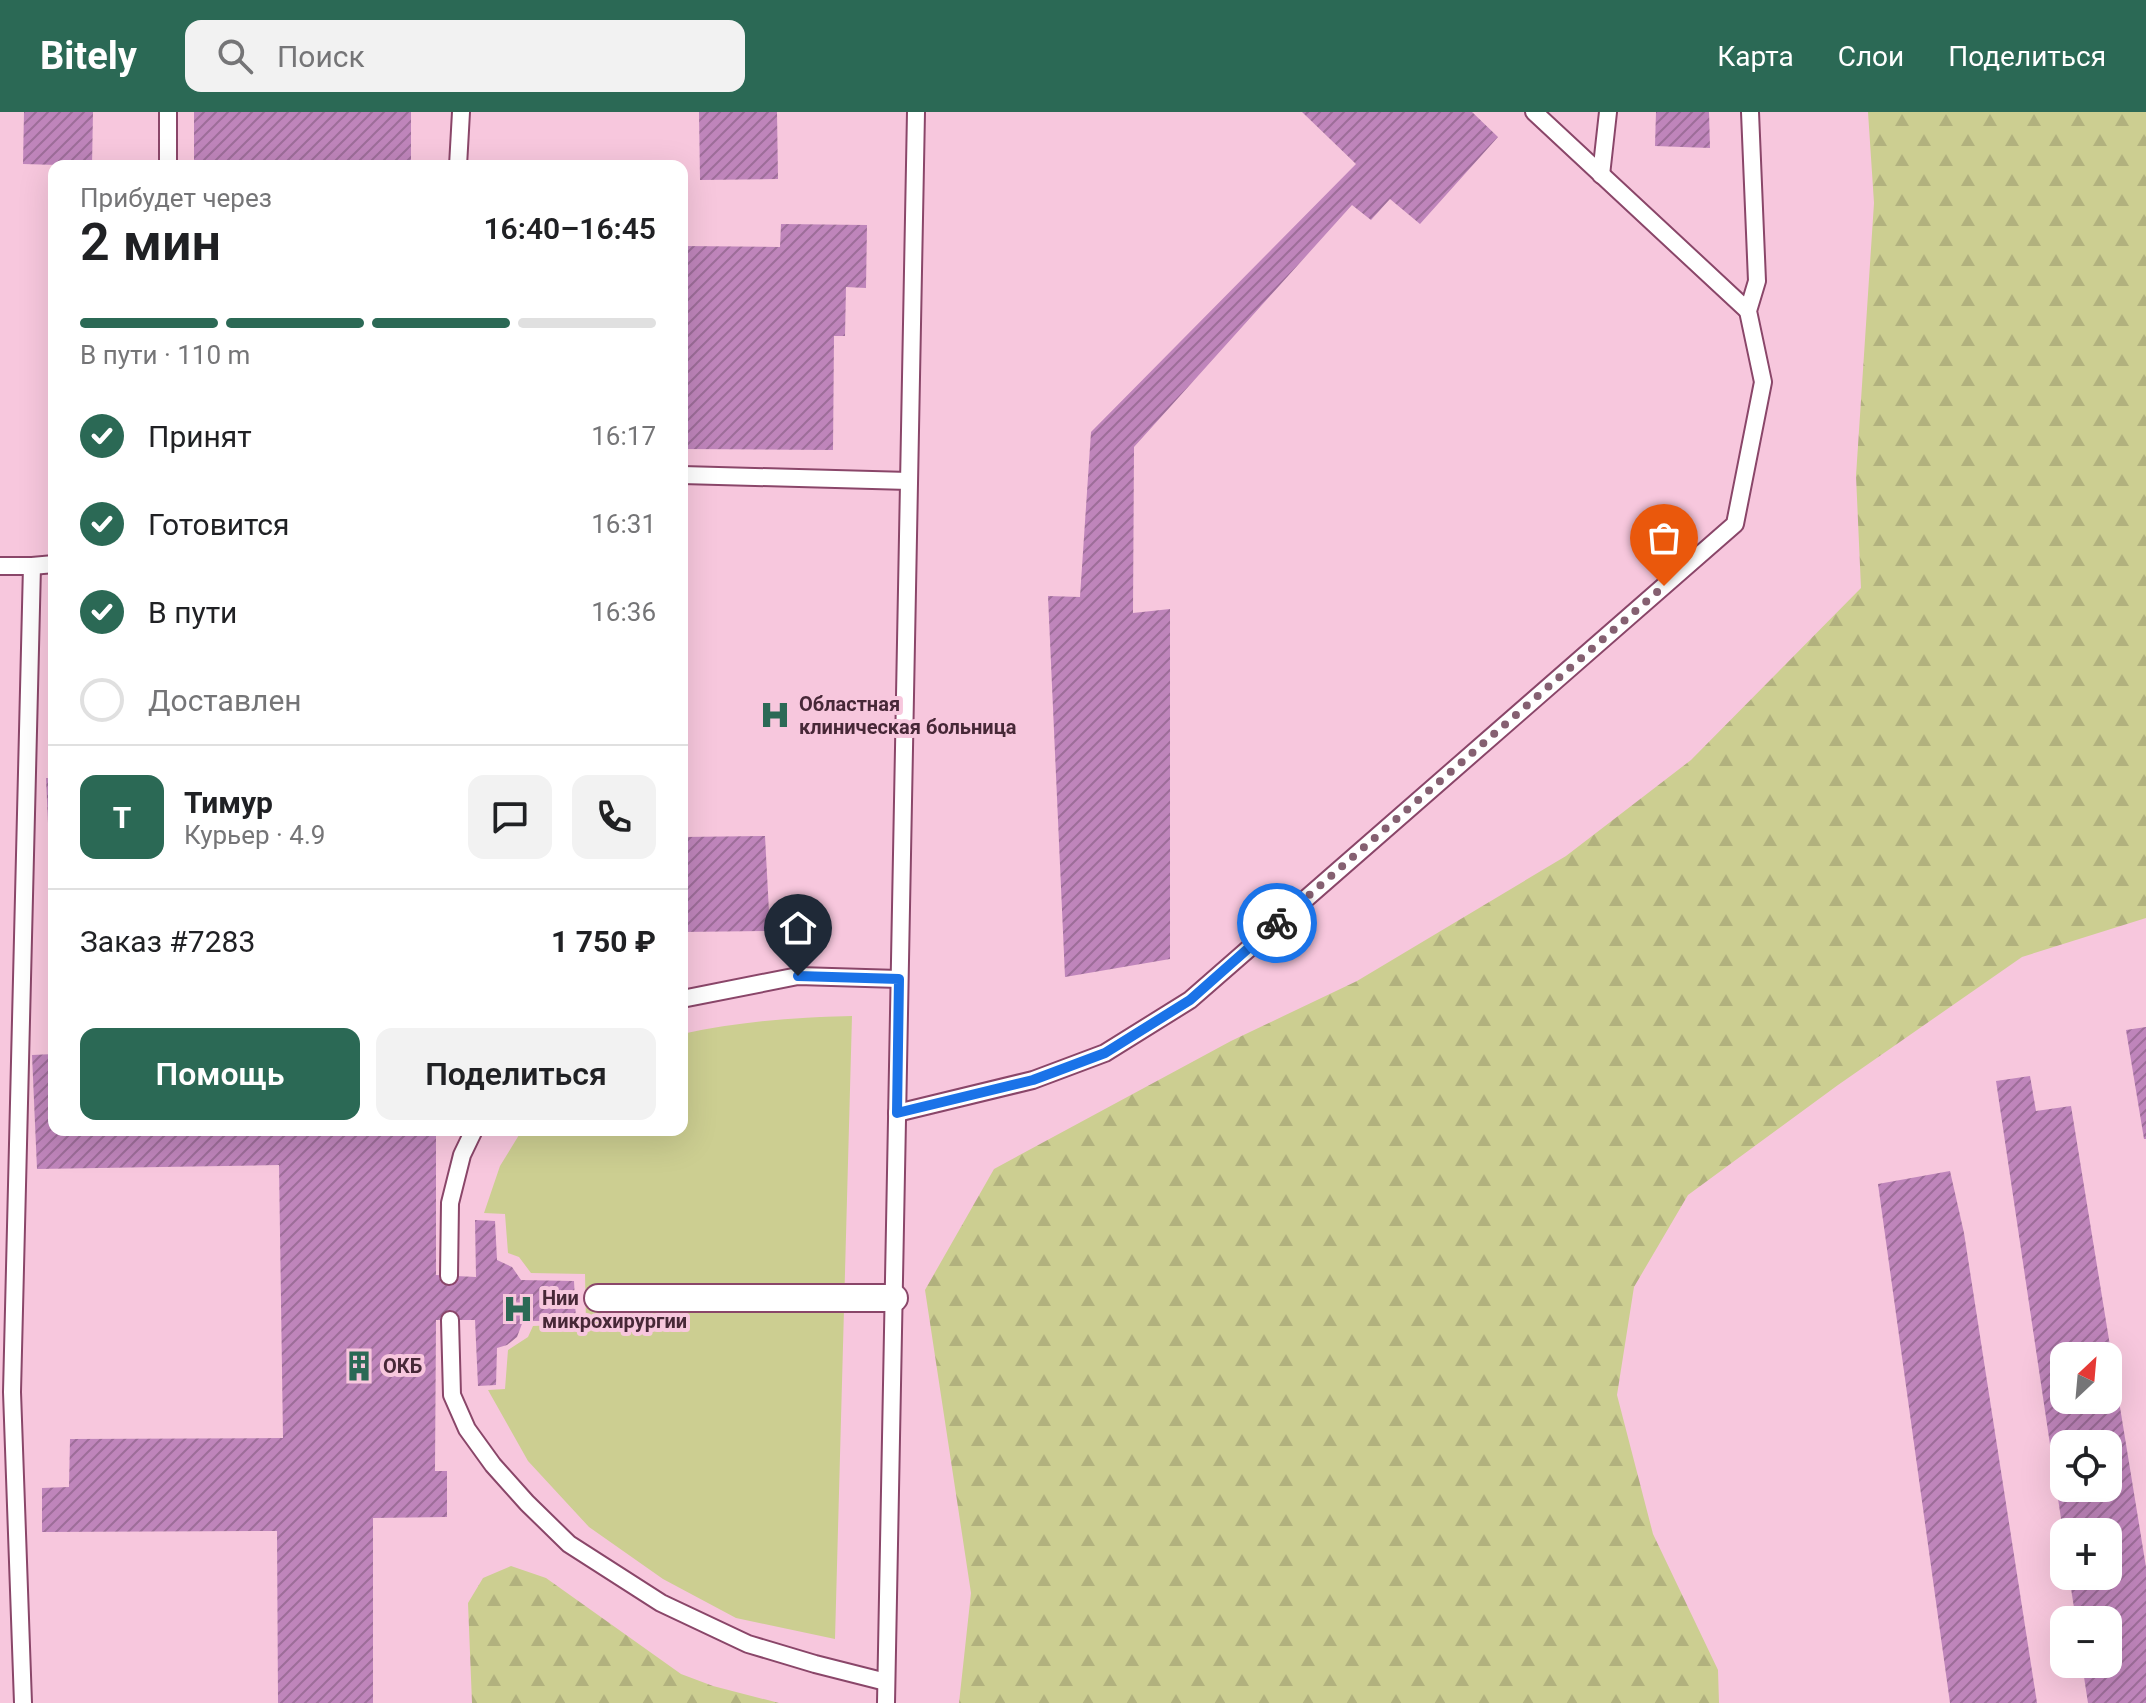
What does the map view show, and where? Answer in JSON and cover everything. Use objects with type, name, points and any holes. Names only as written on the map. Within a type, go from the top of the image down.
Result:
[{"type":"street","points":[[598,1298],[894,1298]]},
{"type":"lane","points":[[168,112],[168,160]]},
{"type":"lane","points":[[458,160],[461,112]]},
{"type":"lane","points":[[886,1703],[916,112]]},
{"type":"lane","points":[[1534,112],[1748,311]]},
{"type":"lane","points":[[1601,175],[1608,112]]},
{"type":"lane","points":[[897,1113],[1033,1080],[1105,1053],[1190,1000],[1735,524],[1763,382],[1748,311],[1757,281],[1750,112]]},
{"type":"lane","points":[[688,475],[909,481]]},
{"type":"lane","points":[[0,566],[48,565]]},
{"type":"lane","points":[[23,1703],[6,1392],[32,566]]},
{"type":"lane","points":[[688,998],[798,976],[899,979]]},
{"type":"lane","points":[[449,1276],[450,1203],[462,1155],[471,1136]]},
{"type":"lane","points":[[450,1320],[452,1395],[467,1429],[493,1465],[569,1544],[661,1603],[748,1644],[886,1682]]},
{"type":"green space","points":[[1868,112],[2146,112],[2146,918],[2022,957],[1838,1085],[1688,1195],[1634,1287],[1617,1395],[1653,1534],[1718,1670],[1719,1703],[959,1703],[971,1593],[925,1290],[994,1169],[1231,1041],[1357,981],[1566,856],[1691,760],[1861,588],[1856,476],[1874,203]]},
{"type":"green space","points":[[852,1016],[835,1639],[736,1618],[663,1579],[589,1527],[528,1461],[488,1390],[505,1389],[508,1350],[528,1337],[533,1326],[586,1324],[585,1274],[531,1273],[519,1257],[508,1253],[505,1214],[484,1213],[500,1166],[518,1136],[688,1136],[688,1033],[724,1026]]},
{"type":"green space","points":[[511,1566],[546,1578],[681,1674],[713,1686],[779,1703],[472,1703],[468,1603],[483,1578]]},
{"type":"building","points":[[24,112],[93,112],[92,160],[48,160],[48,165],[23,164]]},
{"type":"building","points":[[194,112],[411,112],[411,160],[194,160]]},
{"type":"building","points":[[699,112],[777,112],[778,179],[700,180]]},
{"type":"building","points":[[1302,112],[1472,112],[1498,137],[1420,224],[1390,199],[1371,220],[1352,205],[1134,447],[1133,613],[1170,609],[1170,959],[1065,977],[1048,596],[1080,597],[1091,432],[1356,164]]},
{"type":"building","points":[[1656,112],[1709,112],[1710,148],[1655,146]]},
{"type":"building","points":[[781,224],[867,225],[866,288],[846,287],[845,336],[834,336],[833,450],[688,449],[688,246],[780,247]]},
{"type":"building","points":[[46,778],[48,778],[48,823]]},
{"type":"building","points":[[765,836],[770,931],[688,932],[688,837]]},
{"type":"building","points":[[2146,1027],[2146,1139],[2144,1139],[2126,1030]]},
{"type":"building","name":"ОКБ","points":[[48,1054],[48,1136],[436,1136],[436,1275],[476,1277],[475,1220],[495,1221],[497,1260],[512,1267],[521,1280],[574,1281],[576,1321],[523,1321],[517,1337],[497,1348],[496,1385],[478,1386],[475,1320],[436,1320],[435,1471],[447,1471],[447,1517],[373,1518],[373,1703],[278,1703],[277,1531],[42,1532],[42,1488],[69,1487],[70,1439],[283,1438],[279,1165],[37,1169],[32,1055]]},
{"type":"building","points":[[2030,1076],[2036,1111],[2071,1106],[2109,1342],[2050,1342],[2050,1414],[2121,1414],[2146,1567],[2146,1703],[2088,1703],[2084,1678],[2122,1678],[2122,1606],[2074,1606],[2071,1590],[2122,1590],[2122,1518],[2061,1518],[2059,1502],[2122,1502],[2122,1430],[2050,1430],[2050,1444],[1996,1081]]},
{"type":"building","points":[[1950,1171],[1964,1233],[2037,1703],[1950,1703],[1878,1184]]},
{"type":"way so far","points":[[1277,923],[1664,586]]},
{"type":"place","name":"Областная клиническая больница","points":[[775,715]]},
{"type":"place","name":"Нии микрохирургии","points":[[518,1309]]},
{"type":"place","name":"ОКБ","points":[[359,1366]]},
{"type":"route","points":[[798,976],[899,979],[897,1113],[1033,1080],[1105,1053],[1190,1000],[1277,923]]}]
